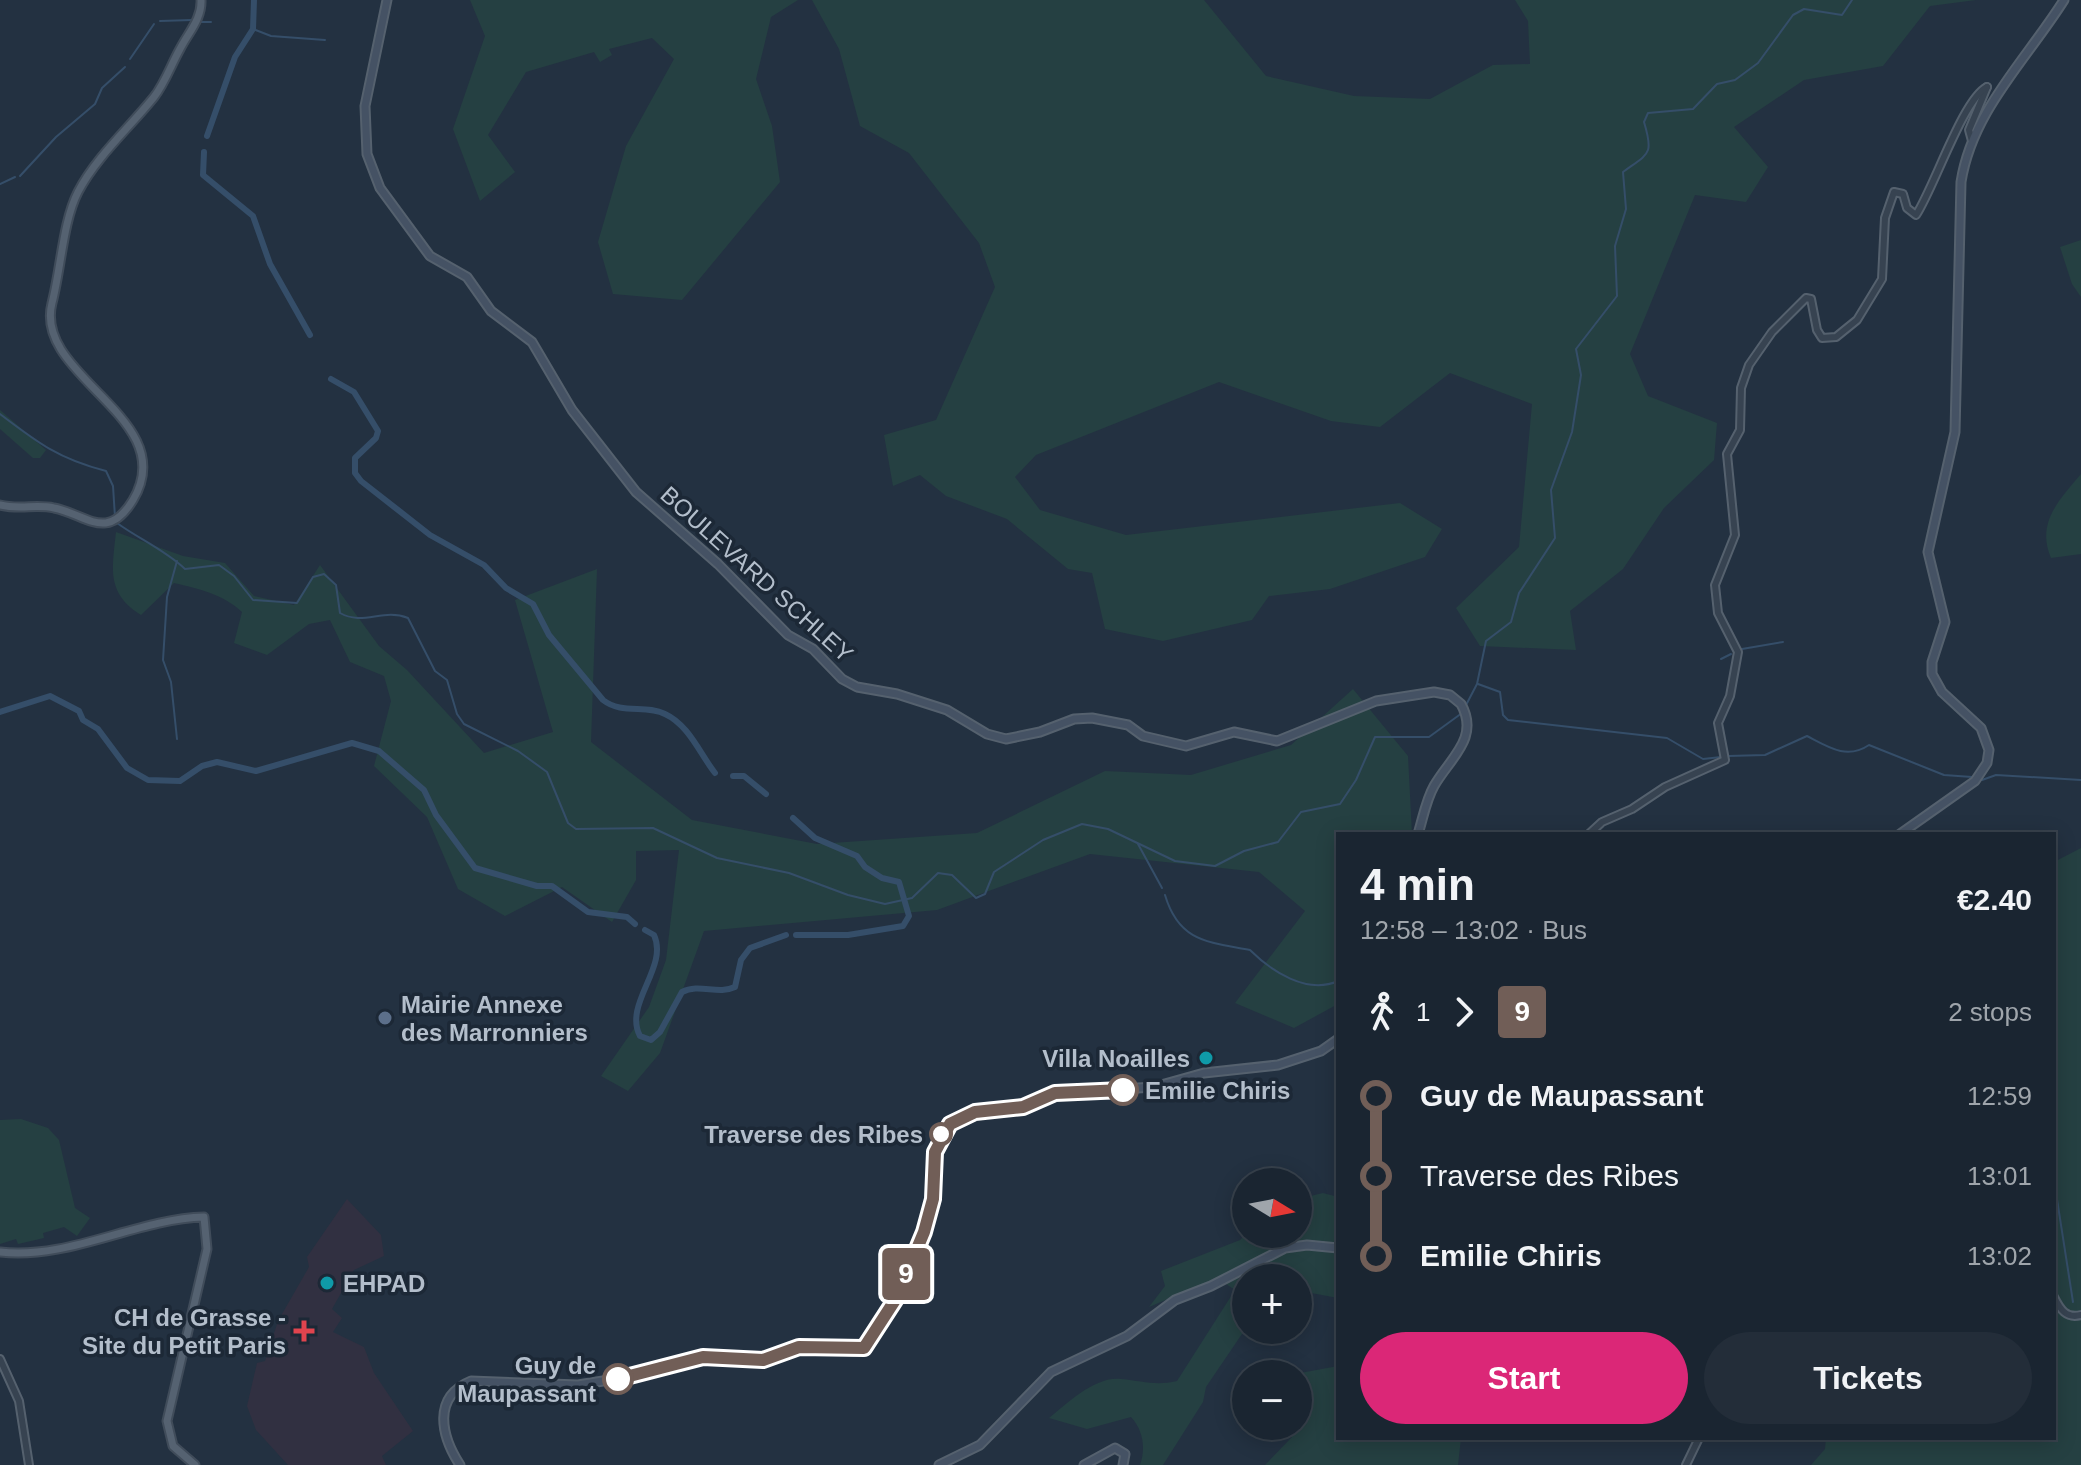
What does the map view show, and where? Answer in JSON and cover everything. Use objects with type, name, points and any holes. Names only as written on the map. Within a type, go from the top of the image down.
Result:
[{"type":"main road","points":[[0,505],[24,509],[52,507],[89,523],[109,522],[133,500],[140,483],[140,452],[127,425],[55,339],[50,314],[61,270],[69,214],[76,195],[160,89],[199,16],[201,0]]},
{"type":"main road","name":"BOULEVARD SCHLEY","points":[[387,0],[366,87],[366,132],[371,172],[430,256],[467,277],[491,311],[532,342],[563,398],[648,504],[718,564],[788,635],[820,655],[842,679],[857,687],[897,694],[947,710],[996,738],[1016,738],[1074,719],[1092,718],[1128,725],[1143,736],[1186,746],[1234,732],[1277,741],[1376,701],[1434,692],[1450,695],[1461,704],[1469,728],[1465,742],[1432,790],[1419,832]]},
{"type":"main road","points":[[1903,832],[1975,781],[1987,763],[1989,750],[1981,728],[1942,692],[1932,674],[1932,652],[1945,622],[1928,552],[1955,432],[1960,195],[1972,141],[1986,112],[2064,0]]},
{"type":"main road","points":[[460,1465],[448,1446],[442,1422],[449,1397],[463,1384],[480,1380],[568,1385],[610,1381],[703,1357],[763,1360],[799,1347],[853,1351],[868,1345],[880,1319],[900,1290],[931,1211],[933,1164],[938,1140],[950,1124],[961,1116],[1023,1107],[1055,1093],[1154,1087],[1204,1073],[1278,1065],[1321,1051],[1336,1040]]},
{"type":"main road","points":[[0,1252],[41,1253],[175,1217],[198,1221],[207,1234],[207,1249],[167,1421],[173,1446],[195,1465]]},
{"type":"main road","points":[[939,1465],[980,1445],[1051,1372],[1127,1336],[1160,1309],[1285,1248],[1307,1245],[1336,1248]]},
{"type":"main road","points":[[1084,1465],[1112,1449],[1120,1449],[1125,1454],[1123,1465]]},
{"type":"street","points":[[1591,832],[1608,818],[1725,760],[1718,723],[1730,696],[1738,652],[1718,613],[1715,585],[1735,535],[1727,454],[1740,430],[1741,388],[1749,365],[1772,332],[1806,298],[1811,299],[1817,330],[1822,338],[1836,337],[1857,320],[1882,279],[1885,218],[1894,192],[1903,194],[1907,208],[1916,215],[1932,191],[1956,132],[1987,87],[1969,130],[1972,141]]},
{"type":"street","points":[[2056,1300],[2063,1312],[2081,1315]]},
{"type":"street","points":[[0,1359],[19,1401],[29,1465]]},
{"type":"street","points":[[1686,1465],[1698,1440]]},
{"type":"shaded area","name":"CH de Grasse - Site du Petit Paris","points":[[347,1199],[381,1235],[384,1256],[354,1270],[332,1309],[342,1318],[333,1332],[364,1347],[374,1373],[413,1431],[382,1456],[386,1465],[288,1465],[256,1430],[247,1406],[257,1363],[265,1361],[278,1321],[309,1267],[307,1257]]},
{"type":"green space","points":[[470,0],[798,0],[771,17],[756,79],[772,126],[780,182],[682,300],[613,294],[598,242],[626,146],[674,59],[652,38],[609,49],[612,55],[600,62],[594,52],[526,72],[488,135],[515,172],[480,201],[453,129],[485,36]]},
{"type":"green space","points":[[812,0],[1204,0],[1266,76],[1354,96],[1430,99],[1493,65],[1530,64],[1528,21],[1515,0],[1976,0],[1930,6],[1883,66],[1804,80],[1734,127],[1768,167],[1746,202],[1695,195],[1630,354],[1648,396],[1717,423],[1714,460],[1664,508],[1623,569],[1570,611],[1576,650],[1480,646],[1456,608],[1519,547],[1532,404],[1450,373],[1380,427],[1331,421],[1219,382],[1036,455],[1015,477],[1040,510],[1126,535],[1400,503],[1442,529],[1425,557],[1330,589],[1269,596],[1252,620],[1163,641],[1105,629],[1092,573],[1068,569],[1007,519],[946,496],[920,475],[893,486],[884,435],[936,420],[995,287],[979,243],[909,153],[860,126],[839,49]]},
{"type":"green space","points":[[2081,240],[2081,297],[2072,284],[2060,247]]},
{"type":"green space","points":[[0,410],[46,450],[40,458],[33,458],[0,429]]},
{"type":"green space","points":[[2081,474],[2081,554],[2051,558],[2046,534],[2048,523],[2058,503]]},
{"type":"green space","points":[[116,532],[183,556],[225,563],[254,596],[294,605],[320,565],[379,646],[407,670],[484,753],[553,732],[515,600],[597,569],[591,742],[692,820],[817,844],[977,833],[1105,771],[1191,775],[1291,745],[1353,689],[1408,756],[1412,832],[1336,832],[1336,1005],[1294,1028],[1235,1003],[1305,911],[1259,872],[1090,854],[937,910],[704,931],[660,1053],[628,1091],[601,1076],[649,1007],[666,960],[679,850],[636,851],[636,880],[612,922],[562,887],[505,916],[458,889],[427,817],[374,766],[391,701],[384,676],[350,662],[330,620],[309,624],[267,655],[234,643],[242,612],[219,596],[174,583],[141,615],[122,598],[113,569]]},
{"type":"green space","points":[[2081,848],[2081,1465],[1811,1465],[1825,1449],[1826,1440],[2056,1440],[2056,861]]},
{"type":"green space","points":[[21,1119],[48,1128],[59,1140],[75,1208],[90,1218],[77,1236],[64,1227],[43,1233],[44,1238],[18,1244],[16,1239],[0,1244],[0,1120]]},
{"type":"green space","points":[[1323,1193],[1336,1196],[1336,1298],[1312,1293],[1312,1264],[1232,1264],[1232,1288],[1217,1278],[1149,1307],[1165,1286],[1161,1271],[1232,1243],[1232,1248],[1312,1248],[1312,1196]]},
{"type":"green space","points":[[1232,1295],[1232,1344],[1235,1344],[1206,1387],[1203,1402],[1163,1465],[1140,1465],[1142,1440],[1131,1417],[1087,1429],[1049,1418],[1082,1392],[1111,1379],[1156,1383],[1177,1381]]},
{"type":"green space","points":[[1336,1366],[1336,1440],[1461,1440],[1458,1465],[1265,1465],[1289,1440],[1312,1440],[1312,1371]]},
{"type":"waterway","points":[[207,136],[235,57],[253,29],[254,0]]},
{"type":"waterway","points":[[1465,707],[1477,684],[1486,641],[1511,622],[1519,593],[1555,538],[1551,490],[1572,432],[1581,375],[1576,349],[1617,296],[1615,246],[1626,209],[1623,172],[1647,152],[1649,141],[1644,122],[1648,113],[1693,109],[1717,84],[1735,80],[1758,63],[1793,15],[1804,9],[1842,15],[1852,0]]},
{"type":"waterway","points":[[160,21],[192,20]]},
{"type":"waterway","points":[[201,22],[211,22]]},
{"type":"waterway","points":[[130,59],[154,24]]},
{"type":"waterway","points":[[253,29],[271,36],[325,40]]},
{"type":"waterway","points":[[20,176],[56,137],[95,104],[102,88],[125,67]]},
{"type":"waterway","points":[[204,152],[203,175],[253,216],[270,264],[310,335]]},
{"type":"waterway","points":[[0,184],[15,177]]},
{"type":"waterway","points":[[331,379],[354,392],[378,431],[376,438],[355,458],[355,473],[361,481],[430,535],[484,565],[506,588],[533,604],[549,635],[603,700],[618,707],[658,711],[681,725],[715,773]]},
{"type":"waterway","points":[[0,414],[50,449],[106,471],[113,486],[115,517]]},
{"type":"waterway","points":[[117,523],[185,569],[219,565],[234,576],[253,600],[297,603],[313,577],[324,574],[336,585],[340,613],[357,618],[390,615],[408,618],[435,671],[447,680],[457,714],[464,724],[518,751],[547,772],[568,823],[576,829],[653,828],[717,858],[789,873],[848,895],[885,904],[912,898],[938,873],[952,875],[976,898],[985,894],[994,872],[1043,840],[1082,824],[1108,829],[1175,861],[1215,866],[1244,851],[1278,842],[1301,812],[1340,804],[1356,780],[1375,737],[1429,737],[1462,713]]},
{"type":"waterway","points":[[177,561],[167,597],[163,660],[171,682],[177,739]]},
{"type":"waterway","points":[[1742,649],[1783,642]]},
{"type":"waterway","points":[[1721,659],[1731,654]]},
{"type":"waterway","points":[[1478,684],[1500,692],[1503,715],[1508,720],[1667,738],[1703,759],[1721,757]]},
{"type":"waterway","points":[[0,712],[50,696],[79,711],[83,720],[98,729],[127,768],[148,780],[180,781],[202,766],[217,762],[256,771],[352,743],[379,751],[424,790],[436,815],[475,868],[537,886],[552,886],[588,912],[627,917],[635,924]]},
{"type":"waterway","points":[[1728,756],[1765,755],[1807,736],[1845,752],[1869,745],[1944,775],[1972,777]]},
{"type":"waterway","points":[[1982,780],[1996,775],[2081,780]]},
{"type":"waterway","points":[[733,776],[744,776],[766,794]]},
{"type":"waterway","points":[[793,818],[815,838],[857,856],[865,867],[882,878],[899,882],[909,916],[903,926],[848,935],[796,935]]},
{"type":"waterway","points":[[1138,844],[1162,888]]},
{"type":"waterway","points":[[1165,895],[1178,922],[1197,937],[1250,950],[1279,973],[1302,983],[1326,985],[1336,982]]},
{"type":"waterway","points":[[645,930],[654,935],[656,960],[641,998],[636,1024],[640,1036],[651,1040],[660,1032],[682,992],[735,987],[741,960],[750,948],[786,935]]},
{"type":"waterway","points":[[2056,1193],[2073,1302]]},
{"type":"bus line","name":"9","points":[[618,1379],[703,1357],[763,1360],[799,1347],[853,1351],[864,1348],[897,1297],[924,1232],[933,1199],[935,1152],[941,1134],[950,1124],[961,1116],[1023,1107],[1055,1093],[1123,1090]]},
{"type":"place","name":"Mairie Annexe des Marronniers","points":[[385,1018]]},
{"type":"place","name":"Villa Noailles","points":[[1206,1058]]},
{"type":"place","name":"Emilie Chiris","points":[[1123,1090]]},
{"type":"place","name":"Traverse des Ribes","points":[[941,1134]]},
{"type":"place","name":"EHPAD","points":[[327,1283]]},
{"type":"place","name":"CH de Grasse - Site du Petit Paris","points":[[304,1331]]},
{"type":"place","name":"Guy de Maupassant","points":[[618,1379]]}]
